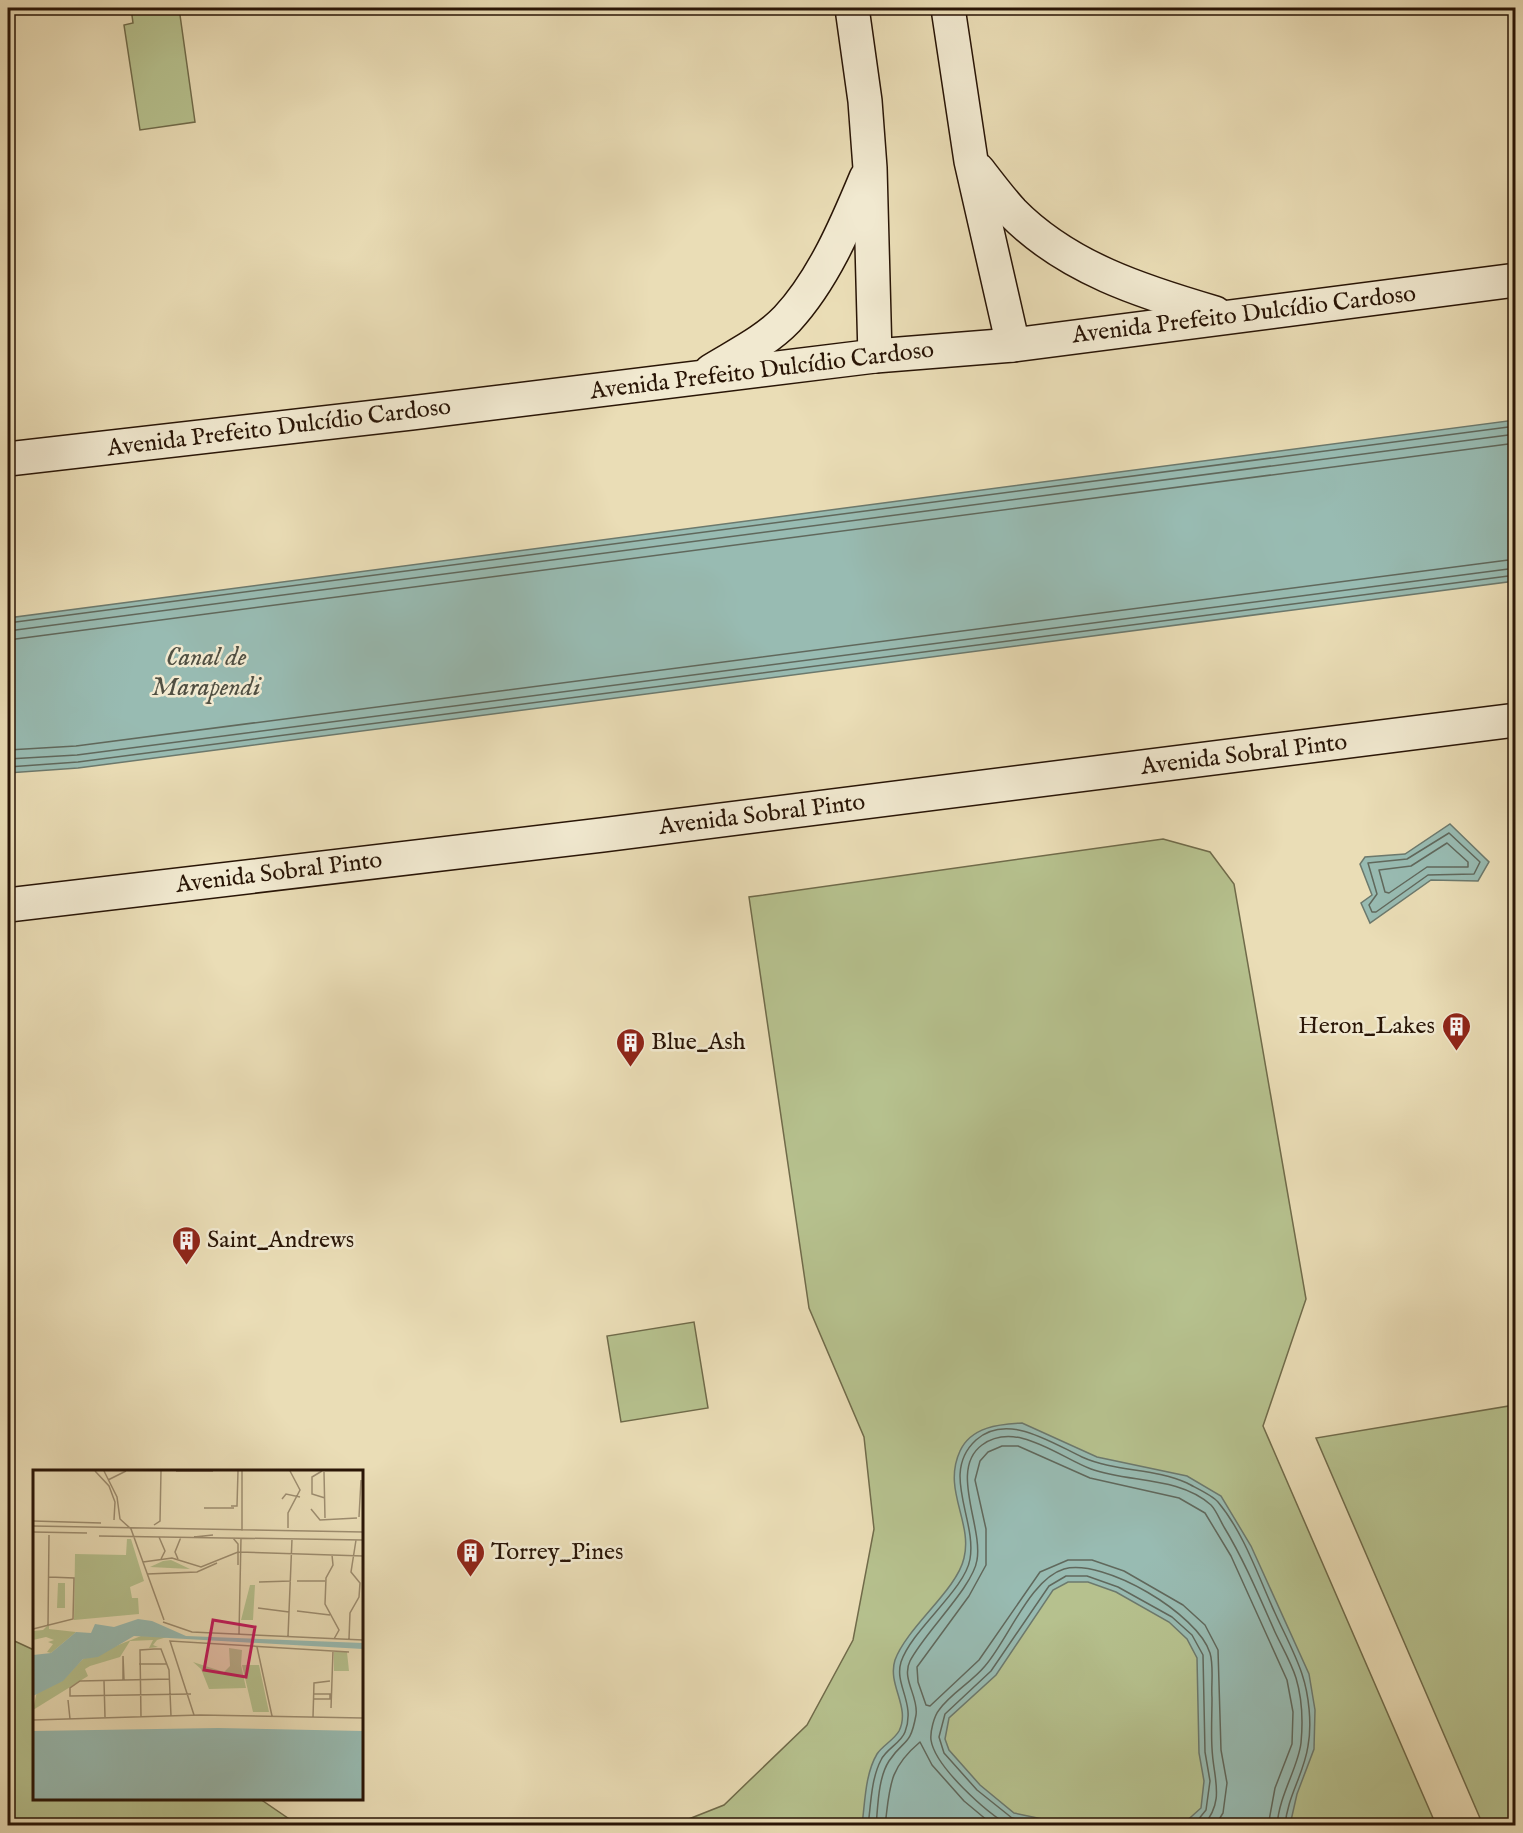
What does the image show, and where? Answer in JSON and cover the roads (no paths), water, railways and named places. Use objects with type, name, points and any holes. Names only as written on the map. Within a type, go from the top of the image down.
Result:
[{"type":"street","points":[[852,8],[865,101],[870,168],[875,356]]},
{"type":"street","points":[[948,8],[971,161],[1013,345]]},
{"type":"street","points":[[971,161],[1012,212],[1048,242],[1093,269],[1145,292],[1229,317]]},
{"type":"street","points":[[700,378],[759,342],[787,319],[841,238],[870,168]]},
{"type":"street","name":"Avenida Prefeito Dulcídio Cardoso","points":[[8,459],[875,356],[1013,345],[1515,280]]},
{"type":"street","name":"Avenida Sobral Pinto","points":[[8,905],[602,835],[1515,720]]},
{"type":"water","name":"Canal de Marapendi","points":[[1515,420],[1515,581],[78,768],[8,773],[8,618]]},
{"type":"water","points":[[1450,824],[1489,862],[1478,881],[1431,880],[1370,923],[1361,903],[1372,895],[1360,864],[1365,857],[1405,854]]},
{"type":"water","points":[[1022,1423],[1097,1457],[1187,1476],[1221,1496],[1251,1546],[1309,1674],[1315,1710],[1314,1749],[1297,1794],[1290,1825],[1182,1825],[1201,1808],[1204,1781],[1199,1753],[1197,1658],[1187,1639],[1169,1622],[1116,1592],[1088,1582],[1068,1582],[1053,1590],[996,1675],[949,1718],[945,1739],[949,1750],[980,1785],[1014,1813],[1047,1820],[1110,1825],[862,1825],[866,1789],[873,1762],[879,1751],[897,1734],[902,1722],[901,1705],[894,1678],[895,1660],[901,1647],[952,1583],[964,1558],[965,1532],[954,1479],[955,1465],[960,1451],[971,1437],[986,1428]]},
{"type":"place","name":"Heron_Lakes","points":[[1456,1052]]},
{"type":"place","name":"Blue_Ash","points":[[630,1068]]},
{"type":"place","name":"Saint_Andrews","points":[[186,1266]]},
{"type":"place","name":"Torrey_Pines","points":[[470,1578]]}]
